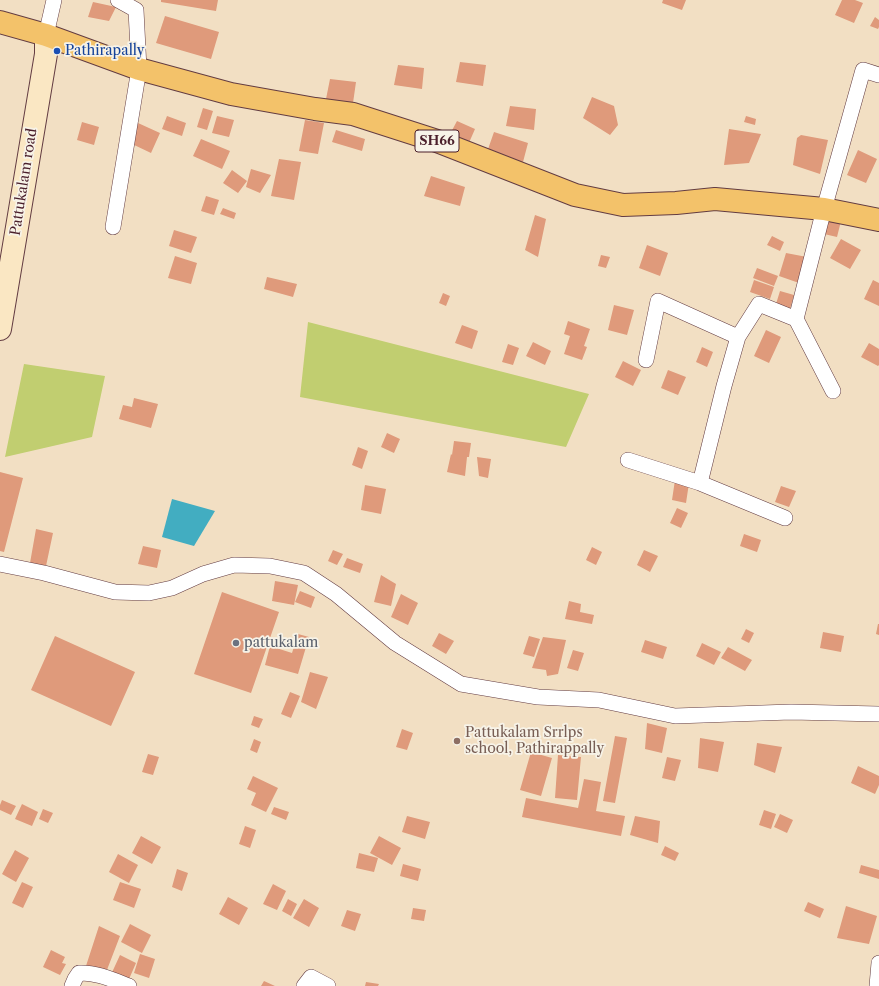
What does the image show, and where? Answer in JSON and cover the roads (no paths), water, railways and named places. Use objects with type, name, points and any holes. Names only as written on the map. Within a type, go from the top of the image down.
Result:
[{"type":"main road","name":"SH66","points":[[0,22],[46,35],[139,69],[230,94],[353,114],[437,141],[575,195],[623,205],[715,199],[824,209],[879,220]]},
{"type":"main road","name":"Pattukalam road","points":[[0,329],[46,54],[46,35]]},
{"type":"street","points":[[46,35],[54,0]]},
{"type":"street","points":[[112,227],[139,69],[136,10],[118,0]]},
{"type":"street","points":[[796,319],[824,209],[863,70],[879,75]]},
{"type":"street","points":[[646,360],[658,301],[738,338]]},
{"type":"street","points":[[700,483],[724,386],[738,338],[759,304],[796,319],[833,390]]},
{"type":"street","points":[[628,460],[700,483],[785,518]]},
{"type":"street","points":[[0,564],[44,573],[115,592],[149,593],[172,588],[203,574],[234,565],[270,566],[304,573],[336,594],[395,643],[461,684],[538,698],[598,700],[675,716],[791,712],[879,714]]},
{"type":"street","points":[[877,986],[879,963]]},
{"type":"street","points":[[72,986],[74,979],[79,973],[97,975],[130,986]]},
{"type":"street","points":[[304,986],[311,977],[328,986]]},
{"type":"water","points":[[172,499],[215,511],[194,546],[162,537]]},
{"type":"place","name":"Pathirapally","points":[[57,51]]},
{"type":"place","name":"pattukalam","points":[[236,643]]},
{"type":"place","name":"Pattukalam Srrlps school, Pathirappally","points":[[457,741]]}]
